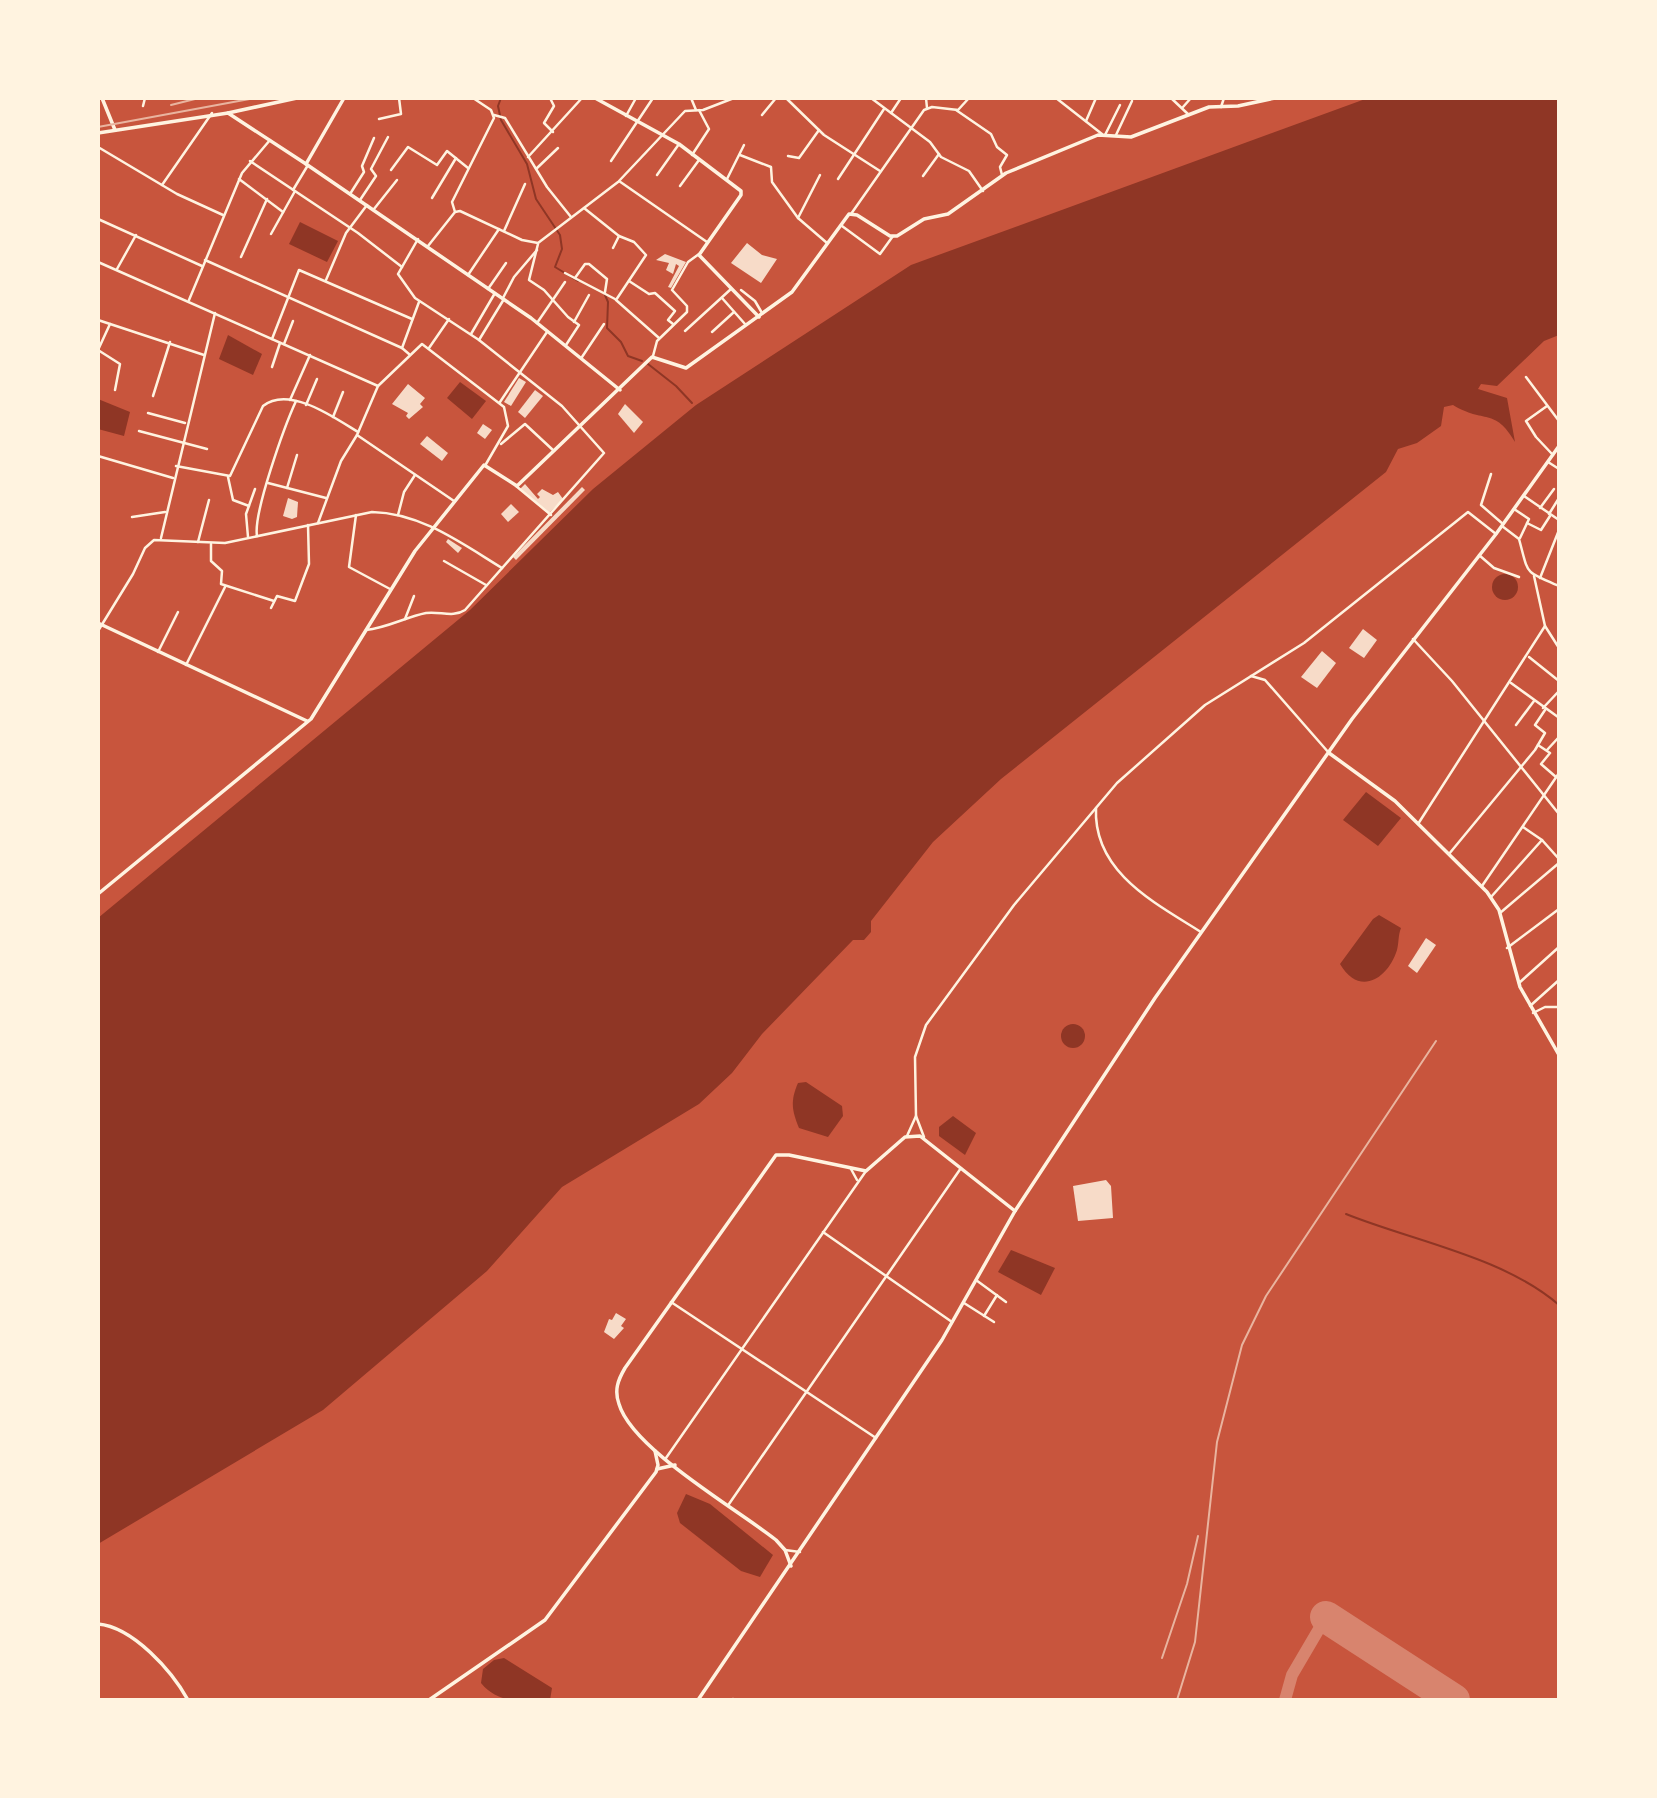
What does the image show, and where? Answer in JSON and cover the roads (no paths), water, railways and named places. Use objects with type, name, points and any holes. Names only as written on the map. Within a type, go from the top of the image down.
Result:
[{"type":"street","points":[[102,98],[115,130]]},
{"type":"street","points":[[143,106],[145,98]]},
{"type":"street","points":[[98,133],[212,113],[228,113],[297,98]]},
{"type":"street","points":[[271,234],[344,98]]},
{"type":"street","points":[[380,119],[401,114],[399,98]]},
{"type":"street","points":[[473,98],[494,115],[505,118],[528,157],[571,218]]},
{"type":"street","points":[[550,98],[554,106],[544,123],[553,132]]},
{"type":"street","points":[[528,157],[582,98]]},
{"type":"street","points":[[516,486],[653,356],[659,338],[688,308],[673,288],[688,262],[699,254],[742,194],[679,144],[595,98]]},
{"type":"street","points":[[626,116],[636,98]]},
{"type":"street","points":[[611,161],[653,98]]},
{"type":"street","points":[[691,98],[709,129],[692,155]]},
{"type":"street","points":[[566,345],[579,327],[544,290],[529,280],[538,243],[619,181],[685,111],[697,110],[734,98]]},
{"type":"street","points":[[762,115],[776,98]]},
{"type":"street","points":[[786,98],[818,130],[880,171]]},
{"type":"street","points":[[871,98],[932,144],[939,154],[969,171],[983,191]]},
{"type":"street","points":[[879,105],[883,98]]},
{"type":"street","points":[[891,114],[901,98]]},
{"type":"street","points":[[653,356],[686,368],[792,292],[851,214],[910,127],[927,108],[926,98]]},
{"type":"street","points":[[956,110],[970,98]]},
{"type":"street","points":[[1056,98],[1104,135],[1116,137],[1136,136],[1209,107],[1275,98]]},
{"type":"street","points":[[1086,122],[1096,98]]},
{"type":"street","points":[[1171,98],[1189,115]]},
{"type":"street","points":[[1183,107],[1191,98]]},
{"type":"street","points":[[1221,107],[1224,98]]},
{"type":"street","points":[[1116,137],[1132,101]]},
{"type":"street","points":[[841,225],[880,254],[893,236],[924,219],[948,214],[1002,176],[1104,135],[1120,105]]},
{"type":"street","points":[[927,108],[956,110],[993,136],[997,147],[1007,155],[1000,167],[1002,176]]},
{"type":"street","points":[[838,179],[884,109]]},
{"type":"street","points":[[162,185],[212,113]]},
{"type":"street","points":[[228,113],[495,293],[582,357],[620,390]]},
{"type":"street","points":[[455,212],[452,202],[494,115]]},
{"type":"street","points":[[788,156],[800,157],[818,130]]},
{"type":"street","points":[[360,200],[376,176],[371,169],[388,137]]},
{"type":"street","points":[[351,194],[364,172],[362,166],[374,138]]},
{"type":"street","points":[[189,300],[239,179],[250,161],[270,140]]},
{"type":"street","points":[[657,175],[679,144]]},
{"type":"street","points":[[727,181],[744,145]]},
{"type":"street","points":[[98,147],[162,185],[223,215]]},
{"type":"street","points":[[391,170],[407,147],[435,165],[447,151],[469,169]]},
{"type":"street","points":[[536,169],[558,148]]},
{"type":"street","points":[[923,176],[939,154]]},
{"type":"street","points":[[740,155],[771,167],[772,182],[797,218],[828,244]]},
{"type":"street","points":[[432,198],[456,158]]},
{"type":"street","points":[[680,186],[699,160]]},
{"type":"street","points":[[250,161],[351,228],[402,267]]},
{"type":"street","points":[[797,218],[820,175]]},
{"type":"street","points":[[239,179],[284,212]]},
{"type":"street","points":[[374,209],[397,180]]},
{"type":"street","points":[[619,181],[707,242]]},
{"type":"street","points":[[505,231],[525,184]]},
{"type":"street","points":[[241,257],[267,199]]},
{"type":"street","points":[[326,280],[351,228],[367,205]]},
{"type":"street","points":[[584,208],[620,236],[634,242],[646,255],[616,300]]},
{"type":"street","points":[[455,212],[463,212],[522,240],[538,243]]},
{"type":"street","points":[[428,246],[455,212]]},
{"type":"street","points":[[851,214],[893,236]]},
{"type":"street","points":[[98,219],[202,266]]},
{"type":"street","points":[[468,275],[499,229]]},
{"type":"street","points":[[117,270],[136,235]]},
{"type":"street","points":[[613,248],[620,236]]},
{"type":"street","points":[[366,630],[425,614],[461,613],[551,515],[604,452],[562,406],[471,334],[419,301],[399,276],[418,239]]},
{"type":"street","points":[[479,340],[514,277],[537,250]]},
{"type":"street","points":[[699,254],[761,316]]},
{"type":"street","points":[[205,260],[402,348],[409,354]]},
{"type":"street","points":[[98,262],[189,300],[377,386]]},
{"type":"street","points":[[488,289],[506,262]]},
{"type":"street","points":[[575,278],[588,263],[607,279],[605,292]]},
{"type":"street","points":[[272,339],[298,270],[412,319]]},
{"type":"street","points":[[565,273],[605,292],[659,338]]},
{"type":"street","points":[[629,281],[649,294],[655,293],[675,311],[668,320],[674,325]]},
{"type":"street","points":[[537,323],[565,282]]},
{"type":"street","points":[[685,331],[732,289]]},
{"type":"street","points":[[741,290],[756,302],[761,316]]},
{"type":"street","points":[[471,334],[495,293]]},
{"type":"street","points":[[574,322],[589,295]]},
{"type":"street","points":[[722,298],[747,326]]},
{"type":"street","points":[[402,348],[419,301]]},
{"type":"street","points":[[712,332],[734,312]]},
{"type":"street","points":[[161,538],[173,478],[215,313]]},
{"type":"street","points":[[429,348],[449,319]]},
{"type":"street","points":[[98,320],[204,355]]},
{"type":"street","points":[[272,367],[293,321]]},
{"type":"street","points":[[110,324],[98,350],[120,364],[115,390]]},
{"type":"street","points":[[582,357],[604,324]]},
{"type":"street","points":[[500,402],[548,332]]},
{"type":"street","points":[[153,396],[170,342]]},
{"type":"street","points":[[98,894],[307,721],[390,589],[434,527],[499,445],[509,422],[500,402],[422,344],[377,386],[358,434],[341,461],[318,523]]},
{"type":"street","points":[[290,400],[310,355]]},
{"type":"street","points":[[1526,377],[1559,421]]},
{"type":"street","points":[[306,405],[317,379]]},
{"type":"street","points":[[333,417],[343,392]]},
{"type":"street","points":[[228,477],[232,474],[264,404],[290,400],[333,417],[454,501]]},
{"type":"street","points":[[257,536],[257,522],[268,483],[296,401]]},
{"type":"street","points":[[1547,406],[1526,421],[1535,438],[1553,455]]},
{"type":"street","points":[[148,413],[186,424]]},
{"type":"street","points":[[499,445],[526,424],[554,452]]},
{"type":"street","points":[[139,431],[207,449]]},
{"type":"street","points":[[698,1700],[791,1566],[953,1322],[1016,1211],[1201,932],[1329,753],[1413,639],[1496,534],[1559,446]]},
{"type":"street","points":[[287,488],[297,454]]},
{"type":"street","points":[[98,456],[173,478]]},
{"type":"street","points":[[1548,462],[1559,470]]},
{"type":"street","points":[[485,464],[551,515]]},
{"type":"street","points":[[176,466],[228,477]]},
{"type":"street","points":[[1491,474],[1481,505],[1519,539],[1525,567],[1534,576],[1559,586]]},
{"type":"street","points":[[398,515],[404,492],[415,475]]},
{"type":"street","points":[[228,477],[234,502],[249,506]]},
{"type":"street","points":[[268,483],[326,498]]},
{"type":"street","points":[[249,538],[246,513],[255,489]]},
{"type":"street","points":[[1540,508],[1554,489]]},
{"type":"street","points":[[1524,496],[1559,520]]},
{"type":"street","points":[[1527,523],[1541,530],[1559,498]]},
{"type":"street","points":[[198,542],[209,500]]},
{"type":"street","points":[[1514,509],[1529,519],[1519,539]]},
{"type":"street","points":[[132,517],[165,512]]},
{"type":"street","points":[[98,631],[134,574],[145,548],[161,538],[211,544],[372,512],[398,515],[434,527],[502,568]]},
{"type":"street","points":[[1016,1211],[923,1137],[916,1116],[915,1057],[926,1025],[1014,905],[1121,779],[1205,705],[1304,643],[1468,512],[1496,534]]},
{"type":"street","points":[[356,515],[349,567],[390,589]]},
{"type":"street","points":[[271,608],[277,596],[295,601],[309,564],[308,525]]},
{"type":"street","points":[[1540,578],[1559,530]]},
{"type":"street","points":[[211,544],[211,563],[222,571],[221,583],[275,601]]},
{"type":"street","points":[[1479,555],[1496,569],[1519,577]]},
{"type":"street","points":[[444,561],[486,585]]},
{"type":"street","points":[[1534,576],[1545,626],[1559,648]]},
{"type":"street","points":[[186,665],[225,586]]},
{"type":"street","points":[[404,621],[414,596]]},
{"type":"street","points":[[158,652],[178,612]]},
{"type":"street","points":[[100,624],[307,721]]},
{"type":"street","points":[[1418,824],[1486,723],[1545,626]]},
{"type":"street","points":[[1413,639],[1486,723],[1559,814]]},
{"type":"street","points":[[1528,657],[1559,681]]},
{"type":"street","points":[[1265,680],[1266,667]]},
{"type":"street","points":[[1248,677],[1265,680],[1329,753],[1395,801],[1482,887],[1500,914],[1507,948],[1519,983],[1533,1013],[1559,1055]]},
{"type":"street","points":[[1511,683],[1558,718]]},
{"type":"street","points":[[1449,854],[1538,745],[1545,733],[1535,725],[1559,691]]},
{"type":"street","points":[[1516,725],[1534,701]]},
{"type":"street","points":[[1546,751],[1559,737]]},
{"type":"street","points":[[1482,887],[1558,775],[1541,764],[1550,753],[1538,745]]},
{"type":"street","points":[[1096,808],[1101,837],[1118,872],[1150,899],[1201,932]]},
{"type":"street","points":[[1500,914],[1559,861],[1542,840],[1523,827]]},
{"type":"street","points":[[1490,898],[1542,840]]},
{"type":"street","points":[[1507,948],[1559,909]]},
{"type":"street","points":[[1519,983],[1559,947]]},
{"type":"street","points":[[1530,1006],[1559,980]]},
{"type":"street","points":[[1533,1013],[1545,1007],[1559,1007]]},
{"type":"street","points":[[666,1458],[857,1181],[907,1136],[916,1116]]},
{"type":"street","points":[[907,1136],[923,1137]]},
{"type":"street","points":[[791,1566],[785,1550],[729,1504],[655,1450],[622,1412],[617,1386],[625,1368],[776,1155],[789,1155],[866,1171]]},
{"type":"street","points":[[851,1168],[857,1174],[857,1181]]},
{"type":"street","points":[[729,1504],[804,1391],[961,1168]]},
{"type":"street","points":[[823,1232],[953,1322]]},
{"type":"street","points":[[976,1280],[1006,1302]]},
{"type":"street","points":[[984,1316],[997,1295]]},
{"type":"street","points":[[671,1302],[876,1438]]},
{"type":"street","points":[[964,1303],[994,1322]]},
{"type":"street","points":[[429,1700],[545,1620],[653,1476],[657,1469],[655,1450]]},
{"type":"street","points":[[657,1469],[675,1465]]},
{"type":"street","points":[[785,1550],[800,1552]]},
{"type":"street","points":[[98,1624],[124,1631],[163,1665],[188,1700]]},
{"type":"waterway","points":[[501,98],[498,106],[501,120],[527,164],[536,199],[560,235],[562,249],[555,267],[578,281]]},
{"type":"waterway","points":[[605,295],[608,302],[607,328],[621,342],[628,356],[642,361]]},
{"type":"waterway","points":[[648,364],[676,386],[692,403]]},
{"type":"waterway","points":[[1346,1214],[1485,1262],[1537,1288],[1559,1305]]},
{"type":"railway","points":[[171,105],[199,98]]},
{"type":"railway","points":[[98,127],[255,98]]},
{"type":"railway","points":[[1177,1700],[1195,1642],[1217,1442],[1242,1345],[1266,1296],[1436,1041]]},
{"type":"railway","points":[[1162,1658],[1187,1584],[1198,1536]]}]
